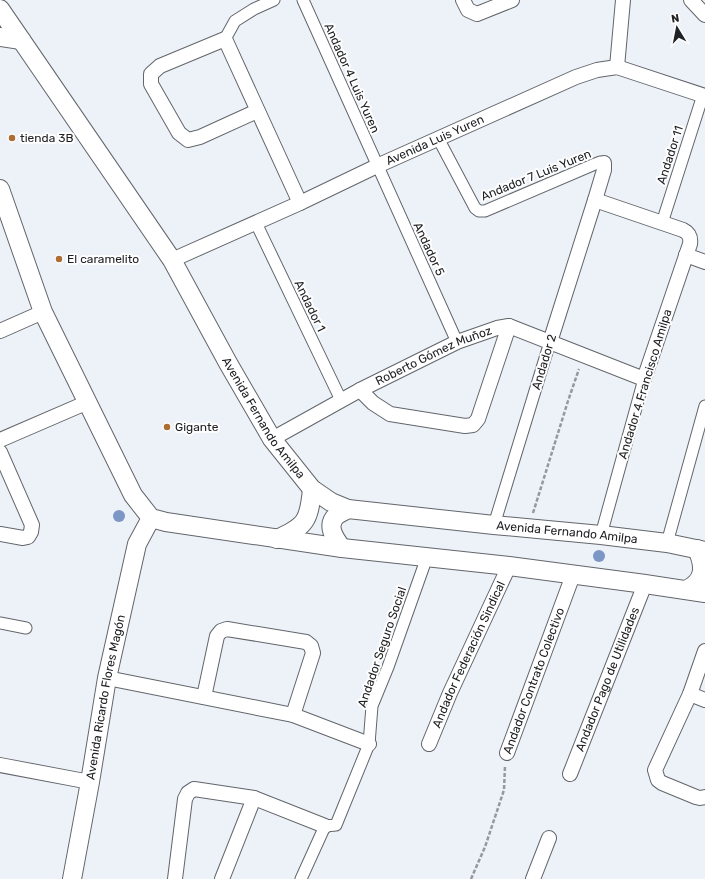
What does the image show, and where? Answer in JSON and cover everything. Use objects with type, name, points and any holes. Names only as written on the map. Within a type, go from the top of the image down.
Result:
[{"type":"street","points":[[257,111],[200,137],[188,140],[179,133],[151,84],[151,74],[160,66],[225,39],[235,21],[254,9],[274,0]]},
{"type":"street","name":"Andador 4 Luis Yuren","points":[[303,0],[377,166]]},
{"type":"street","points":[[463,0],[468,10],[477,14],[512,0]]},
{"type":"street","points":[[617,67],[623,0]]},
{"type":"street","points":[[691,0],[705,15]]},
{"type":"street","name":"Avenida Fernando Amilpa","points":[[0,8],[172,260],[228,363],[272,439],[312,489],[331,502],[348,509],[600,535],[667,543],[701,550]]},
{"type":"street","points":[[0,36],[21,40]]},
{"type":"street","points":[[225,39],[300,203]]},
{"type":"street","name":"Avenida Luis Yuren","points":[[172,260],[300,203],[377,166],[597,70],[617,67],[704,96]]},
{"type":"street","name":"Andador 11","points":[[662,223],[704,96]]},
{"type":"street","name":"Andador 7 Luis Yuren","points":[[439,140],[474,208],[479,212],[600,162],[604,163]]},
{"type":"street","name":"Andador 2","points":[[494,525],[595,200],[604,170],[604,163]]},
{"type":"street","name":"Andador 5","points":[[377,166],[457,342]]},
{"type":"street","points":[[0,189],[43,312],[133,495],[150,518],[186,526],[342,548],[509,566],[705,593]]},
{"type":"street","points":[[595,200],[662,223]]},
{"type":"street","name":"Andador 1","points":[[256,223],[341,400]]},
{"type":"street","name":"Andador 4 Francisco Amilpa","points":[[600,535],[644,379],[690,244],[689,235],[687,232],[662,223]]},
{"type":"street","points":[[686,255],[705,262]]},
{"type":"street","points":[[0,331],[43,312]]},
{"type":"street","points":[[509,326],[644,379]]},
{"type":"street","name":"Roberto Gómez Muñoz","points":[[272,439],[360,390],[457,342],[497,328],[509,326],[478,419],[473,425],[465,426],[390,414],[373,403],[360,390]]},
{"type":"street","points":[[0,440],[88,402]]},
{"type":"street","points":[[667,543],[705,406]]},
{"type":"street","points":[[0,452],[32,525],[31,532],[28,537],[23,538],[0,534]]},
{"type":"street","points":[[277,538],[300,527],[306,519],[312,489]]},
{"type":"street","points":[[342,548],[332,535],[333,522],[336,516],[348,509]]},
{"type":"street","name":"Avenida Ricardo Flores Magón","points":[[72,879],[108,678],[137,544],[150,518]]},
{"type":"street","points":[[686,590],[696,586],[701,578],[704,568],[701,550]]},
{"type":"street","name":"Andador Seguro Social","points":[[325,826],[336,825],[369,744],[372,706],[388,667],[427,557]]},
{"type":"street","name":"Andador Federación Sindical","points":[[430,744],[450,693],[509,566]]},
{"type":"street","name":"Andador Contrato Colectivo","points":[[508,754],[573,575]]},
{"type":"street","name":"Andador Pago de Utilidades","points":[[570,774],[645,584]]},
{"type":"street","points":[[0,623],[26,628]]},
{"type":"street","points":[[204,696],[217,636],[220,631],[227,629],[306,642],[312,646],[313,653],[293,715]]},
{"type":"street","points":[[705,651],[690,694],[655,770],[655,776],[662,783],[696,797],[705,797]]},
{"type":"street","points":[[108,678],[293,715],[369,744]]},
{"type":"street","points":[[690,694],[705,700]]},
{"type":"street","points":[[0,766],[90,782]]},
{"type":"street","points":[[175,879],[185,799],[188,793],[194,789],[254,798],[325,826],[302,879]]},
{"type":"street","points":[[222,879],[254,798]]},
{"type":"street","points":[[533,879],[549,838]]},
{"type":"path","points":[[526,528],[532,516],[568,401],[584,356]]},
{"type":"path","name":"Andador Contrato Colectivo","points":[[471,879],[485,847],[504,790],[504,769],[508,754]]},
{"type":"place","name":"tienda 3B","points":[[12,138]]},
{"type":"place","name":"El caramelito","points":[[59,259]]},
{"type":"place","name":"Gigante","points":[[167,427]]}]
